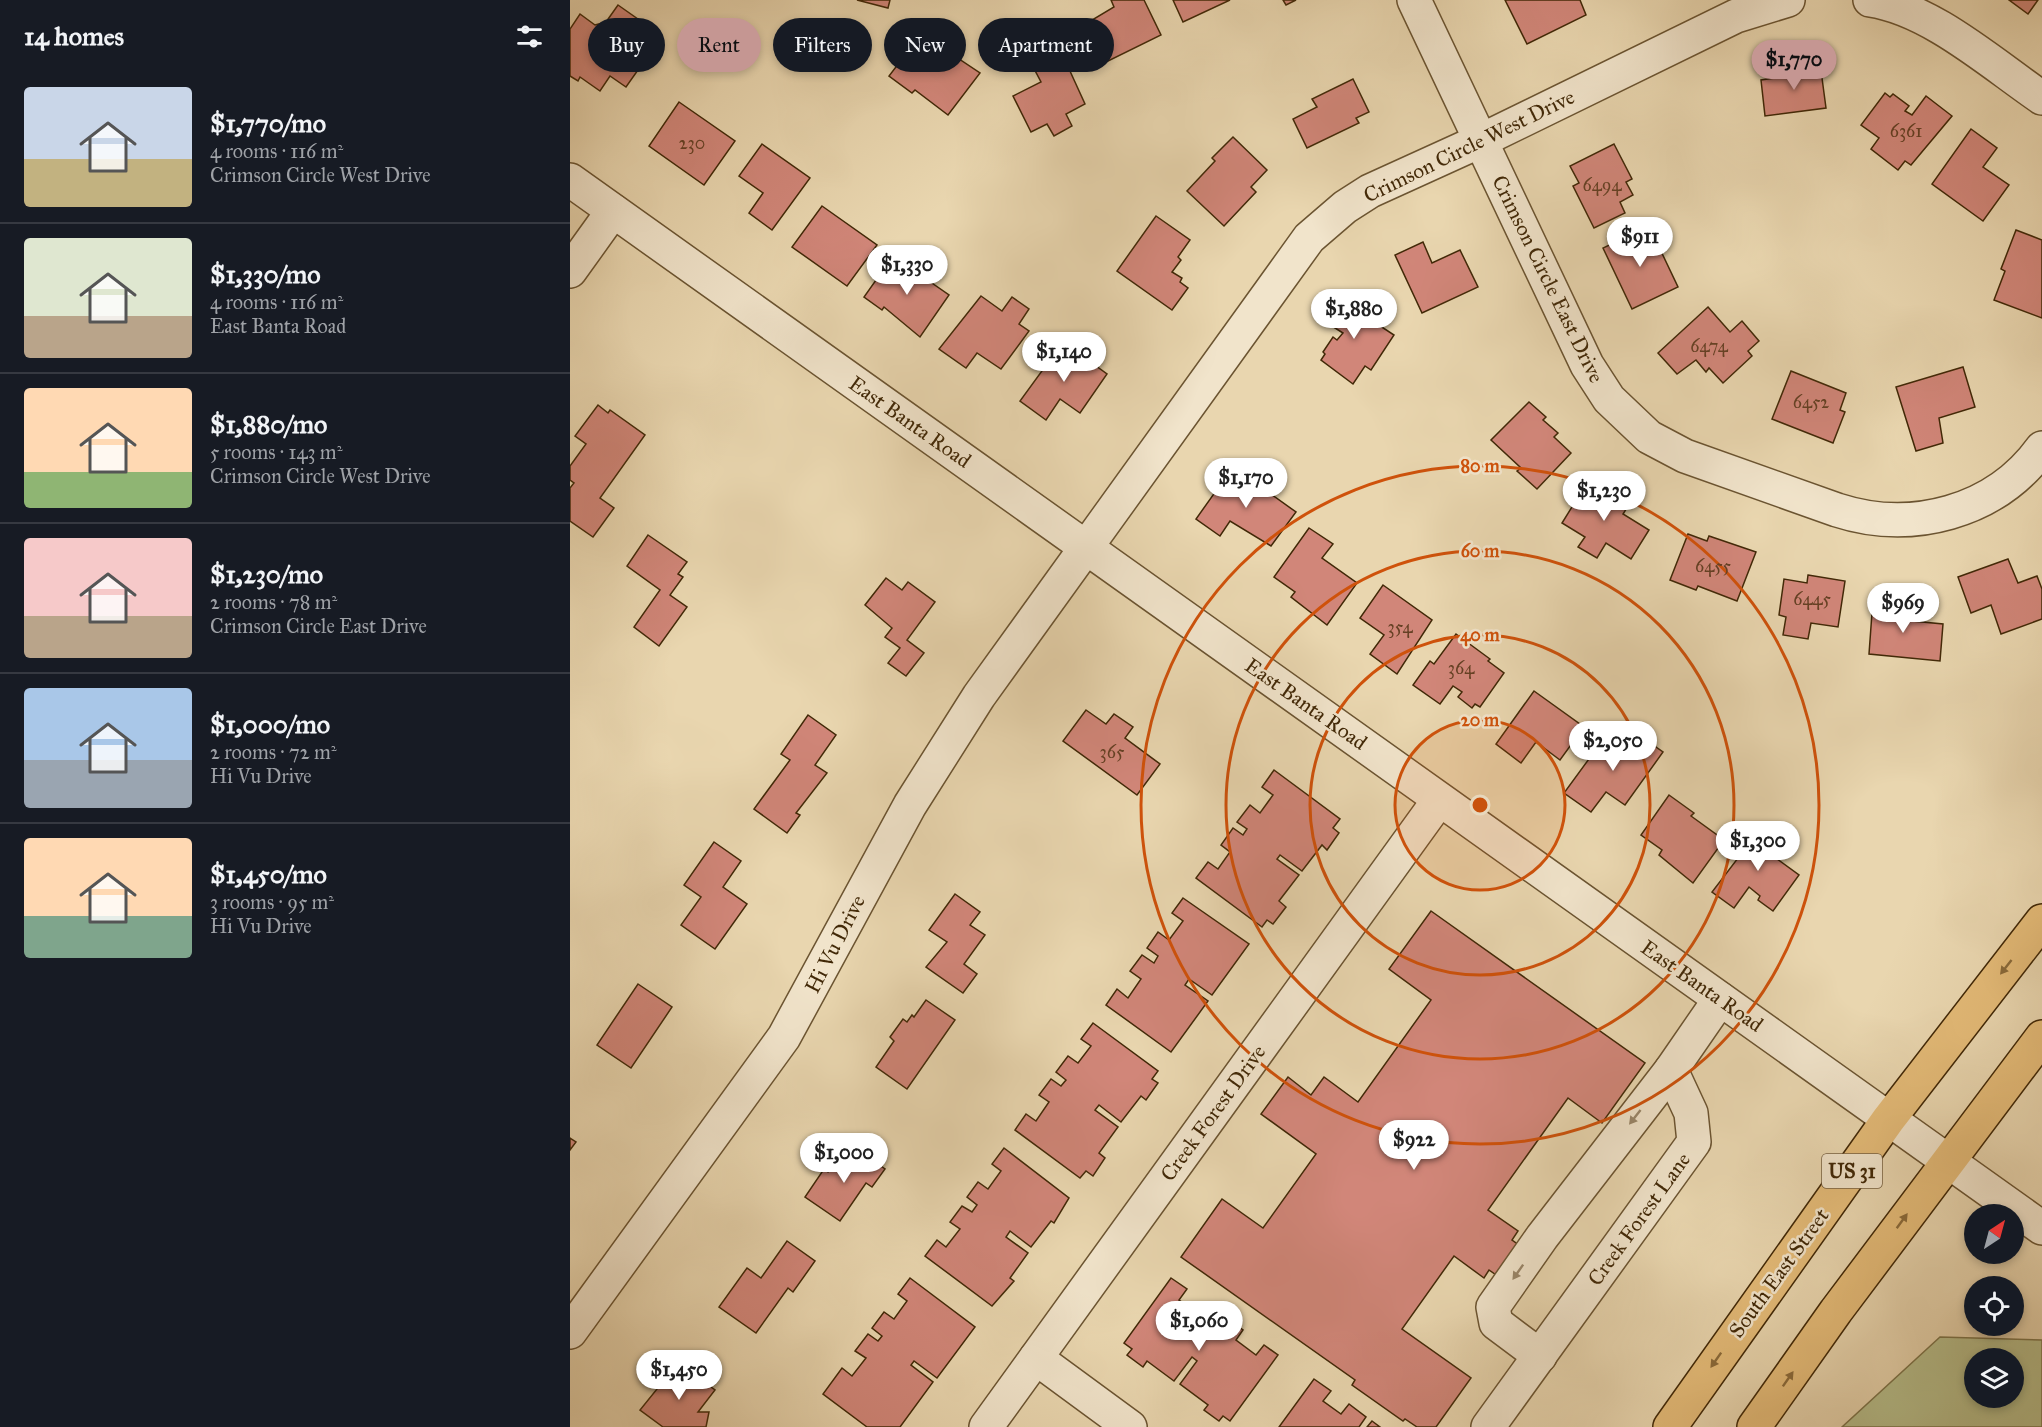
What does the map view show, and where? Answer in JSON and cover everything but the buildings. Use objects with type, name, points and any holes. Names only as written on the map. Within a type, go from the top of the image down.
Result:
[{"type":"main road","name":"South East Street","points":[[1670,1427],[1888,1120],[2042,921]]},
{"type":"main road","points":[[1754,1427],[1947,1161],[2042,1037]]},
{"type":"street","name":"Crimson Circle East Drive","points":[[1414,0],[1587,365],[1609,399],[1648,437],[1685,456],[1837,510],[1862,518],[1901,521],[1940,516],[1965,508],[1989,496],[2021,472],[2042,448]]},
{"type":"street","name":"Crimson Circle West Drive","points":[[1087,549],[1309,238],[1345,207],[1370,191],[1480,141],[1736,16],[1788,0]]},
{"type":"street","points":[[1870,0],[1906,10],[1942,28],[2042,98]]},
{"type":"street","name":"East Banta Road","points":[[570,180],[2042,1228]]},
{"type":"street","points":[[570,271],[613,211]]},
{"type":"street","name":"Hi Vu Drive","points":[[570,1332],[784,1037],[862,890],[936,761],[979,696],[1087,549]]},
{"type":"street","name":"Creek Forest Drive","points":[[986,1427],[1439,800]]},
{"type":"street","points":[[1540,1356],[1496,1323],[1493,1308],[1542,1237],[1671,1071],[1720,999]]},
{"type":"street","name":"Creek Forest Lane","points":[[1488,1427],[1694,1142],[1691,1113],[1671,1071]]},
{"type":"street","points":[[1036,1358],[1130,1427]]},
{"type":"green space","points":[[1940,1337],[2042,1340],[2042,1427],[1842,1427]]}]
